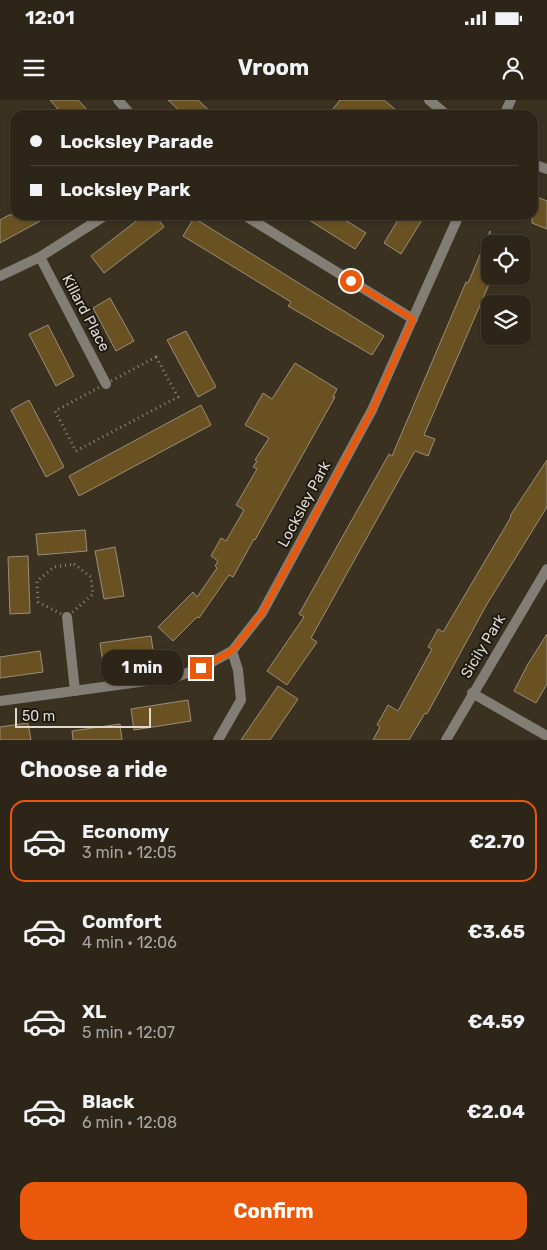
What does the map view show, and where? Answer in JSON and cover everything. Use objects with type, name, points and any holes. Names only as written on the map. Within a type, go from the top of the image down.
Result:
[{"type":"street","points":[[118,100],[127,110]]},
{"type":"street","points":[[428,100],[441,110]]},
{"type":"street","points":[[0,276],[40,257],[98,220]]},
{"type":"street","points":[[252,220],[413,319]]},
{"type":"street","name":"Locksley Park","points":[[0,701],[176,677],[201,668],[232,651],[262,613],[372,410],[457,220]]},
{"type":"street","name":"Killard Place","points":[[40,257],[106,384]]},
{"type":"street","name":"Sicily Park","points":[[446,740],[472,693],[547,569]]},
{"type":"street","points":[[67,618],[75,691]]},
{"type":"street","points":[[218,740],[241,700],[238,670],[232,651]]},
{"type":"street","points":[[472,693],[547,736]]},
{"type":"path","points":[[156,357],[178,397],[76,451],[55,411],[106,384],[156,357]]},
{"type":"path","points":[[74,564],[91,578],[93,594],[67,618],[38,602],[37,582],[54,567],[74,564]]},
{"type":"building","points":[[50,100],[78,100],[87,110],[59,110]]},
{"type":"building","points":[[168,100],[198,100],[209,110],[179,110]]},
{"type":"building","points":[[340,100],[384,100],[396,110],[332,110]]},
{"type":"building","points":[[538,197],[547,201],[547,229],[532,223],[532,220],[538,220]]},
{"type":"building","points":[[10,215],[10,220],[42,220],[0,243],[0,220]]},
{"type":"building","points":[[138,220],[159,220],[164,227],[104,273],[91,256]]},
{"type":"building","points":[[193,220],[197,220],[384,336],[372,355],[288,306],[291,302],[183,236]]},
{"type":"building","points":[[309,220],[345,220],[366,233],[355,249]]},
{"type":"building","points":[[398,220],[422,220],[401,254],[384,243]]},
{"type":"building","points":[[481,252],[481,285],[489,285],[484,295],[481,295],[481,303],[424,435],[435,439],[428,456],[415,451],[311,638],[317,642],[287,685],[267,671],[304,617],[299,614],[389,454],[392,456],[466,282],[468,283]]},
{"type":"building","points":[[110,298],[134,341],[116,351],[93,308]]},
{"type":"building","points":[[48,325],[74,376],[56,386],[29,334]]},
{"type":"building","points":[[186,331],[216,387],[198,397],[167,340]]},
{"type":"building","points":[[295,363],[337,389],[333,397],[335,397],[233,577],[229,575],[199,618],[197,617],[173,641],[158,627],[193,592],[197,597],[217,568],[215,566],[218,561],[211,556],[221,538],[226,541],[244,510],[236,505],[257,469],[253,467],[257,461],[255,460],[269,438],[245,425],[263,393],[272,399]]},
{"type":"building","points":[[29,400],[64,467],[46,477],[11,410]]},
{"type":"building","points":[[201,405],[211,425],[79,496],[69,476]]},
{"type":"building","points":[[547,460],[547,507],[487,604],[427,714],[425,713],[409,740],[373,740],[380,727],[377,725],[388,705],[398,711],[432,649],[428,647],[438,629],[443,632],[510,516]]},
{"type":"building","points":[[85,530],[87,551],[38,555],[36,534]]},
{"type":"building","points":[[115,547],[124,596],[104,599],[95,551]]},
{"type":"building","points":[[28,556],[30,613],[10,614],[8,557]]},
{"type":"building","points":[[547,634],[547,684],[536,703],[514,691]]},
{"type":"building","points":[[151,636],[154,656],[103,663],[100,643]]},
{"type":"building","points":[[40,651],[43,672],[0,678],[0,657]]},
{"type":"building","points":[[278,686],[298,699],[270,740],[241,740]]},
{"type":"building","points":[[188,700],[191,721],[134,730],[131,709]]},
{"type":"building","points":[[28,723],[31,740],[0,740],[0,727]]},
{"type":"building","points":[[120,724],[122,740],[73,740],[72,731]]},
{"type":"route","points":[[201,668],[232,651],[262,613],[372,410],[413,319],[351,281]]}]
